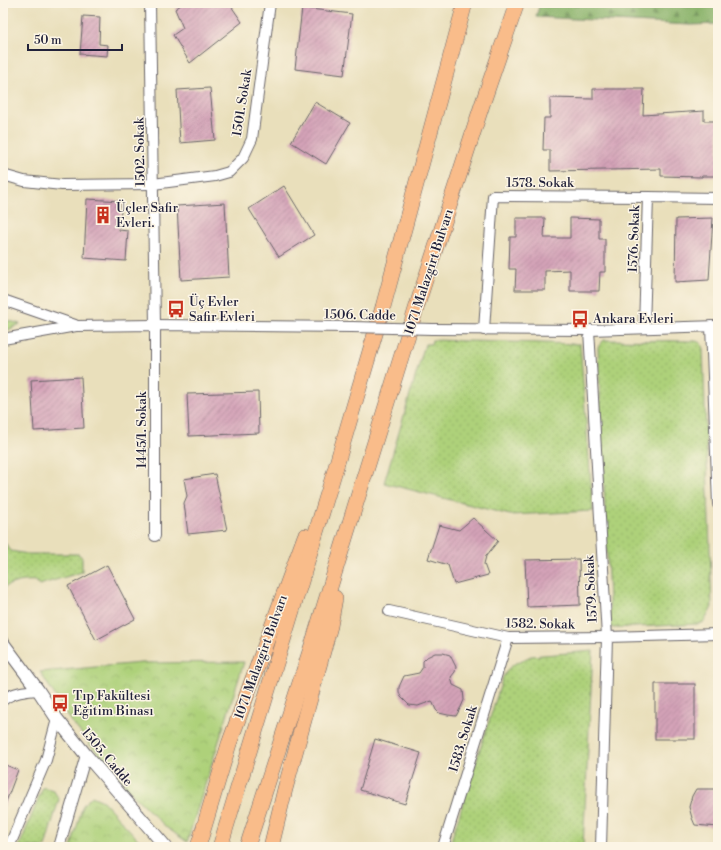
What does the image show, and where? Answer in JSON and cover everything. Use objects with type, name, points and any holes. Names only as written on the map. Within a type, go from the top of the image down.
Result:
[{"type":"main road","name":"1071 Malazgirt Bulvarı","points":[[220,847],[383,307],[465,3]]},
{"type":"main road","name":"1071 Malazgirt Bulvarı","points":[[247,847],[423,288],[517,3]]},
{"type":"main road","name":"1071 Malazgirt Bulvarı","points":[[199,844],[229,744],[308,527],[335,470]]},
{"type":"main road","name":"1071 Malazgirt Bulvarı","points":[[271,847],[330,626],[344,542]]},
{"type":"street","name":"1502. Sokak","points":[[150,3],[155,325]]},
{"type":"street","name":"1501. Sokak","points":[[3,175],[24,181],[62,185],[153,184],[215,176],[229,172],[243,158],[252,139],[270,3]]},
{"type":"street","name":"1578. Sokak","points":[[484,330],[493,196],[648,197]]},
{"type":"street","name":"1576. Sokak","points":[[644,328],[648,197],[718,198]]},
{"type":"street","points":[[3,300],[76,326]]},
{"type":"street","name":"1506. Cadde","points":[[3,339],[76,326],[155,325],[484,330],[589,330],[714,326]]},
{"type":"street","name":"1445/1. Sokak","points":[[155,325],[155,536]]},
{"type":"street","points":[[714,326],[718,504]]},
{"type":"street","name":"1579. Sokak","points":[[589,330],[607,637],[601,847]]},
{"type":"street","name":"1582. Sokak","points":[[389,611],[508,638],[718,634]]},
{"type":"street","name":"1583. Sokak","points":[[443,847],[508,638]]},
{"type":"street","name":"1505. Cadde","points":[[3,643],[38,690],[57,719],[86,755],[166,847]]},
{"type":"street","points":[[3,700],[13,694],[24,691],[38,690]]},
{"type":"street","points":[[9,847],[46,760],[57,719]]},
{"type":"street","points":[[59,847],[86,755]]},
{"type":"green space","points":[[540,3],[718,3],[718,24],[690,25],[536,17]]},
{"type":"green space","points":[[3,319],[20,324],[3,332]]},
{"type":"green space","points":[[432,340],[580,344],[593,511],[510,515],[384,483],[425,344],[431,344]]},
{"type":"green space","points":[[604,340],[696,341],[701,343],[703,349],[712,607],[704,622],[699,624],[611,627],[598,347]]},
{"type":"green space","points":[[3,540],[11,551],[28,554],[78,554],[82,557],[82,572],[39,585],[36,581],[27,581],[11,584],[3,588]]},
{"type":"green space","points":[[593,651],[583,847],[449,847],[503,677],[508,669],[514,664],[531,656]]},
{"type":"green space","points":[[244,662],[187,842],[166,827],[127,789],[111,766],[91,746],[72,722],[40,672],[141,663]]},
{"type":"green space","points":[[43,787],[53,790],[59,799],[45,847],[19,847]]},
{"type":"green space","points":[[92,796],[103,801],[145,847],[71,847],[83,805]]},
{"type":"building","points":[[184,3],[229,3],[242,22],[190,63],[173,35],[183,28],[175,9]]},
{"type":"building","points":[[302,8],[352,14],[344,75],[295,69]]},
{"type":"building","points":[[83,16],[100,17],[99,44],[108,45],[107,56],[80,54]]},
{"type":"building","points":[[210,88],[215,140],[180,143],[177,90]]},
{"type":"building","points":[[593,89],[644,89],[643,115],[704,111],[704,121],[718,121],[718,176],[661,176],[661,169],[550,171],[550,150],[543,150],[544,118],[550,118],[550,98],[593,99]]},
{"type":"building","points":[[315,102],[350,123],[326,164],[291,142]]},
{"type":"building","points":[[284,186],[314,235],[279,257],[249,209]]},
{"type":"building","name":"Üçler Safir Evleri.","points":[[87,199],[122,201],[119,230],[128,231],[126,261],[84,258]]},
{"type":"building","points":[[225,203],[229,277],[181,280],[177,206]]},
{"type":"building","points":[[516,218],[545,218],[544,238],[570,238],[570,218],[599,219],[599,239],[605,239],[605,272],[600,272],[599,291],[570,291],[570,270],[545,271],[545,290],[515,290],[516,269],[509,269],[510,237],[516,237]]},
{"type":"building","points":[[713,218],[709,280],[675,282],[676,219]]},
{"type":"building","points":[[81,377],[84,428],[34,431],[31,380]]},
{"type":"building","points":[[258,392],[259,433],[189,436],[187,394]]},
{"type":"building","points":[[215,474],[227,530],[188,534],[184,503],[187,496],[184,479]]},
{"type":"building","points":[[473,518],[498,541],[486,556],[484,564],[488,575],[454,584],[448,565],[428,559],[439,525],[459,530]]},
{"type":"building","points":[[579,559],[580,605],[527,607],[525,560]]},
{"type":"building","points":[[107,565],[135,619],[96,640],[68,586]]},
{"type":"building","points":[[435,653],[450,655],[456,667],[455,672],[451,677],[453,685],[463,690],[464,700],[456,716],[439,713],[432,701],[418,706],[409,705],[401,697],[399,692],[399,687],[404,676],[419,673],[423,667],[423,661]]},
{"type":"building","points":[[655,684],[695,684],[695,739],[655,739]]},
{"type":"building","points":[[375,739],[421,753],[405,804],[360,790]]},
{"type":"building","points":[[3,764],[18,770],[4,807],[3,807]]},
{"type":"building","points":[[696,789],[718,789],[718,827],[695,825],[689,807]]},
{"type":"place","name":"Üçler Safir Evleri.","points":[[103,215]]},
{"type":"place","name":"Üç Evler Safir Evleri","points":[[176,309]]},
{"type":"place","name":"Ankara Evleri","points":[[580,319]]},
{"type":"place","name":"Tıp Fakültesi Eğitim Binası","points":[[60,703]]}]
